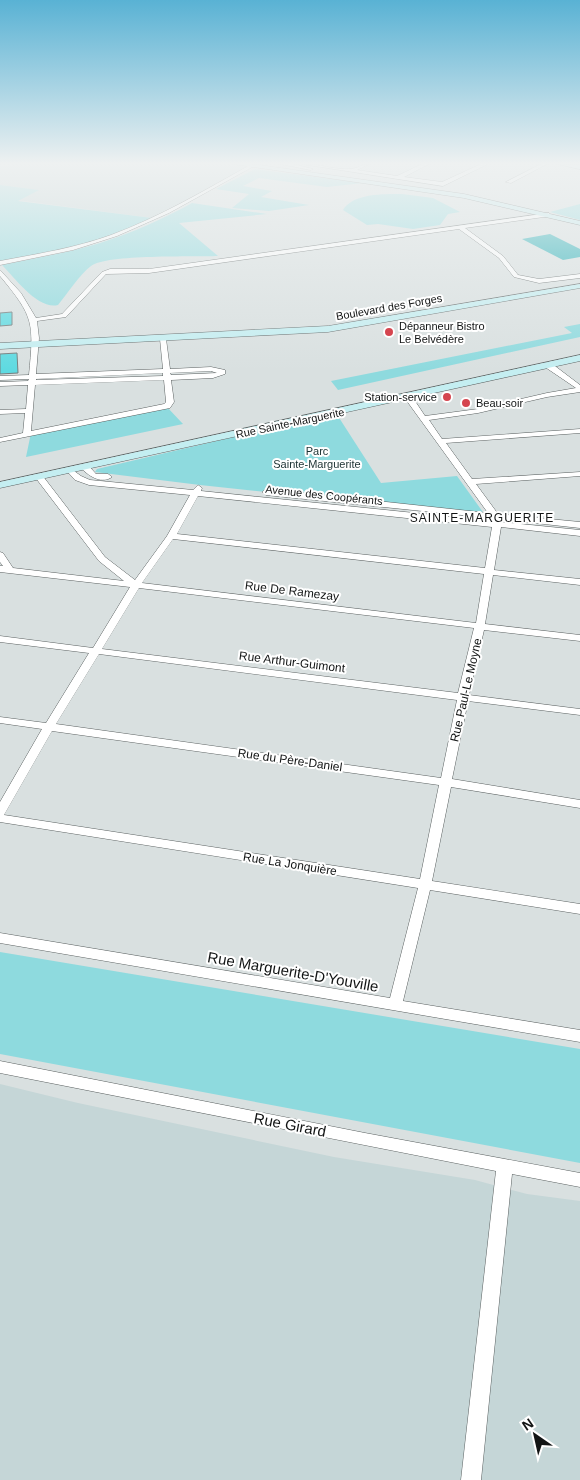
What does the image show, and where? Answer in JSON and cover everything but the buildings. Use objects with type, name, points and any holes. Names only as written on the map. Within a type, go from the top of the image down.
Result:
[{"type":"street","points":[[0,263],[57,252],[119,233]]},
{"type":"street","points":[[34,320],[64,316],[104,273],[110,271],[154,271],[417,233]]},
{"type":"street","points":[[467,233],[501,257],[516,276],[539,281],[580,276]]},
{"type":"street","points":[[0,272],[25,302],[34,320],[36,344],[27,435]]},
{"type":"street","name":"Boulevard des Forges","points":[[456,310],[580,286]]},
{"type":"street","name":"Boulevard des Forges","points":[[0,346],[200,337],[212,339],[292,336],[580,291]]},
{"type":"street","points":[[0,440],[168,406],[170,402],[168,374],[163,339]]},
{"type":"street","name":"Rue Sainte-Marguerite","points":[[0,484],[408,397],[580,358]]},
{"type":"street","points":[[548,365],[580,389]]},
{"type":"street","points":[[0,384],[32,380],[168,374],[214,369],[222,372],[213,376],[168,374]]},
{"type":"street","points":[[0,378],[32,380]]},
{"type":"street","points":[[424,418],[478,411],[580,389]]},
{"type":"street","points":[[408,397],[471,482],[496,520]]},
{"type":"street","points":[[0,412],[29,413]]},
{"type":"street","points":[[0,417],[29,413]]},
{"type":"street","points":[[441,441],[580,431]]},
{"type":"street","name":"Avenue des Coopérants","points":[[85,467],[94,476],[197,489],[579,527]]},
{"type":"street","name":"Avenue des Coopérants","points":[[70,470],[78,478],[89,482],[197,489]]},
{"type":"street","points":[[471,482],[580,474]]},
{"type":"street","points":[[39,476],[102,559],[136,585]]},
{"type":"street","points":[[0,812],[49,727],[136,585],[171,536],[197,489]]},
{"type":"street","name":"Avenue des Coopérants","points":[[496,520],[563,531],[579,527]]},
{"type":"street","name":"Rue Paul-Le Moyne","points":[[395,1006],[425,885],[463,697],[480,626],[490,573],[496,520]]},
{"type":"street","points":[[171,536],[580,582]]},
{"type":"street","points":[[0,555],[5,570]]},
{"type":"street","name":"Rue De Ramezay","points":[[5,570],[580,638]]},
{"type":"street","name":"Rue Arthur-Guimont","points":[[0,639],[580,712]]},
{"type":"street","name":"Rue du Père-Daniel","points":[[0,720],[446,782],[580,804]]},
{"type":"street","name":"Rue La Jonquière","points":[[0,818],[580,909]]},
{"type":"street","name":"Rue Marguerite-D'Youville","points":[[0,938],[580,1036]]},
{"type":"street","name":"Rue Girard","points":[[0,1067],[355,1138],[580,1180]]},
{"type":"street","points":[[471,1480],[505,1166]]},
{"type":"shaded area","points":[[550,234],[580,249],[580,257],[563,260],[522,239]]},
{"type":"shaded area","points":[[0,1084],[78,1103],[334,1157],[475,1180],[527,1194],[580,1201],[580,1480],[0,1480]]},
{"type":"green space","points":[[0,233],[118,233],[78,246],[0,261]]},
{"type":"green space","points":[[128,233],[191,233],[218,256],[132,258],[100,262],[91,266],[82,274],[58,305],[43,303],[35,298],[2,265],[64,253]]},
{"type":"green space","points":[[580,324],[580,337],[338,390],[331,381],[572,333],[564,327]]},
{"type":"green space","points":[[167,407],[183,424],[26,457],[31,433]]},
{"type":"green space","name":"Parc Sainte-Marguerite","points":[[336,413],[381,483],[457,476],[485,515],[95,472],[97,469]]},
{"type":"green space","points":[[0,952],[580,1049],[580,1163],[0,1054]]},
{"type":"place","name":"Dépanneur Bistro Le Belvédère","points":[[389,332]]},
{"type":"place","name":"Station-service","points":[[447,397]]},
{"type":"place","name":"Beau-soir","points":[[466,403]]},
{"type":"district","name":"SAINTE-MARGUERITE","points":[[482,518]]}]
